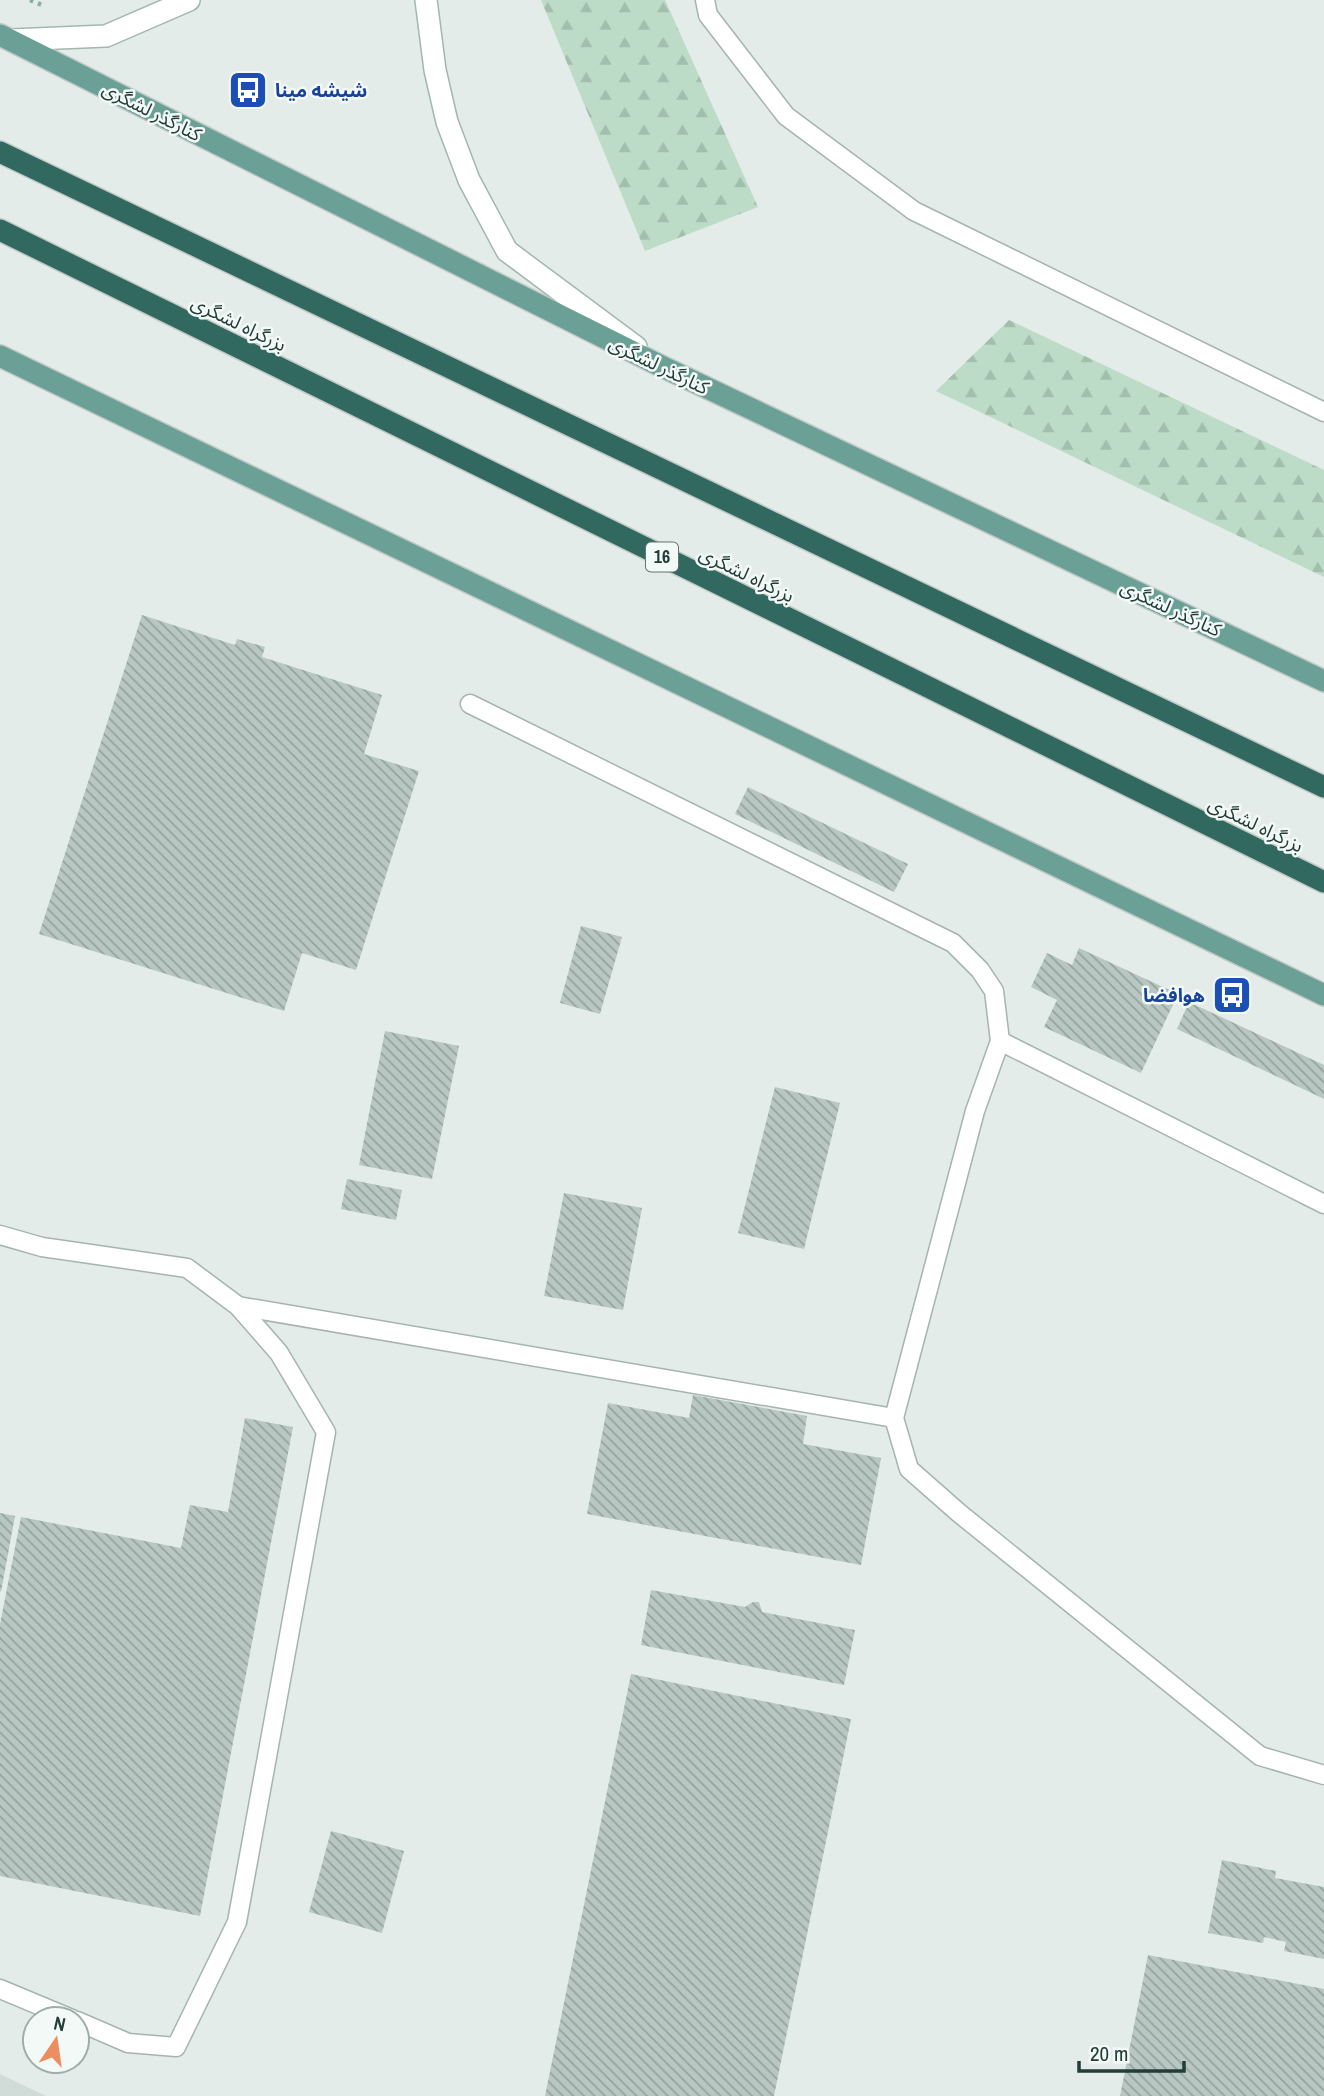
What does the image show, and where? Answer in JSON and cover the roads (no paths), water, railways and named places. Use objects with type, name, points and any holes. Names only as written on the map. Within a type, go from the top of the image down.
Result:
[{"type":"highway","points":[[0,152],[1324,787]]},
{"type":"highway","name":"بزرگراه لشگری","points":[[0,230],[1324,883]]},
{"type":"highway","points":[[1242,843],[1324,895]]},
{"type":"main road","points":[[5,37],[106,36],[189,0]]},
{"type":"main road","points":[[426,0],[435,70],[447,121],[469,180],[507,251],[663,367]]},
{"type":"main road","name":"کنارگذر لشگری","points":[[5,37],[663,367],[1324,681]]},
{"type":"main road","points":[[0,356],[1324,995]]},
{"type":"lane","points":[[705,0],[708,15],[786,116],[914,211],[1324,412]]},
{"type":"lane","points":[[470,704],[953,943],[980,970],[994,991],[1000,1041],[975,1111],[894,1418],[909,1469],[959,1513],[1260,1756],[1324,1775]]},
{"type":"lane","points":[[1000,1041],[1324,1204]]},
{"type":"lane","points":[[0,1235],[42,1247],[187,1268],[238,1306],[279,1353],[326,1432],[237,1922],[176,2046],[128,2043],[91,2027]]},
{"type":"lane","points":[[238,1306],[894,1418]]},
{"type":"lane","points":[[0,1989],[38,2005]]},
{"type":"place","name":"شیشه مینا","points":[[248,90]]},
{"type":"place","name":"هوافضا","points":[[1232,995]]}]
